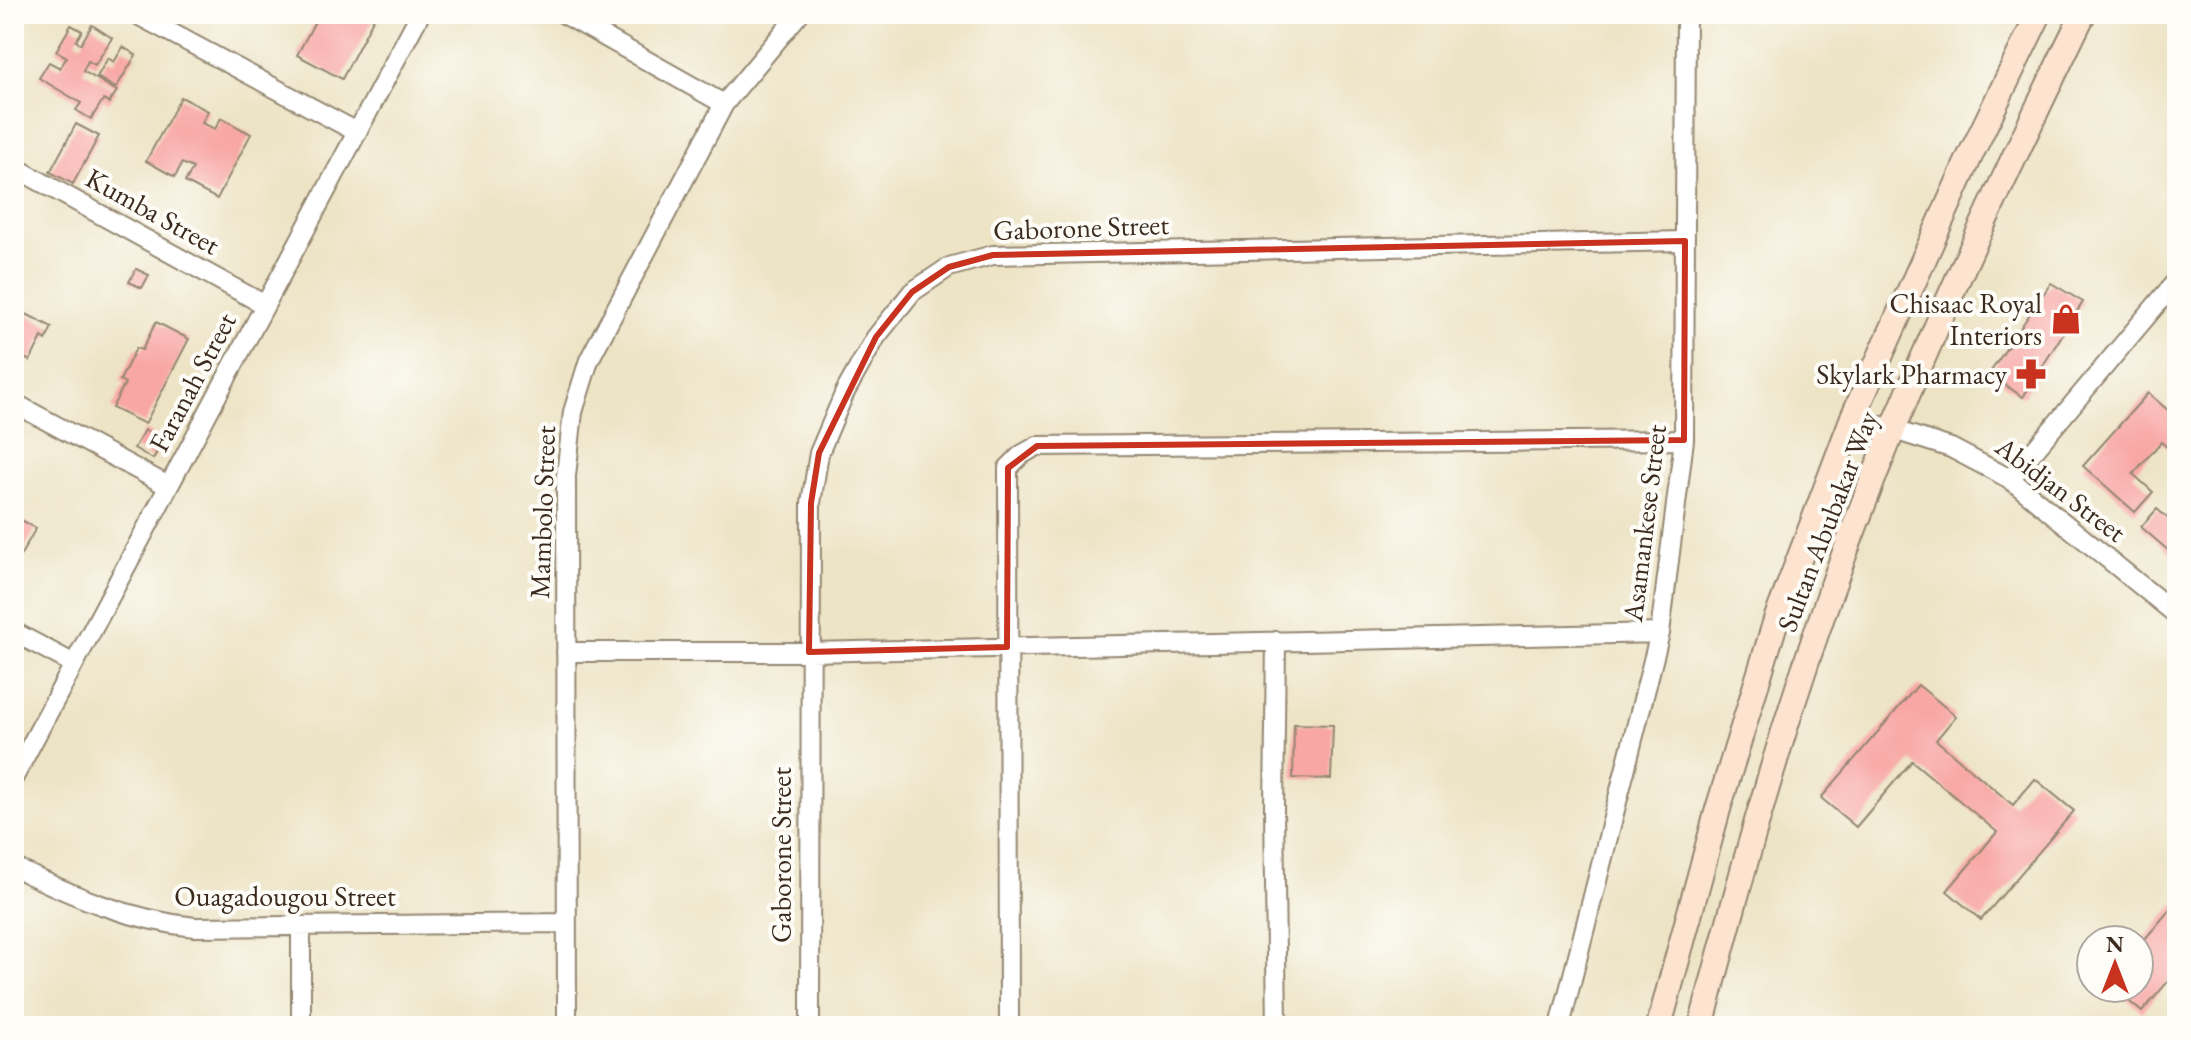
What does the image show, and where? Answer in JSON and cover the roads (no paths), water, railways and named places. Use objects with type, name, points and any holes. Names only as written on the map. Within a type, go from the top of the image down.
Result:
[{"type":"main road","name":"Sultan Abubakar Way","points":[[1659,1026],[1718,809],[1776,620],[1853,417],[1970,156],[2039,14]]},
{"type":"main road","name":"Sultan Abubakar Way","points":[[1701,1026],[1758,822],[1817,631],[1893,429],[2006,173],[2083,14]]},
{"type":"street","points":[[136,14],[357,132]]},
{"type":"street","name":"Faranah Street","points":[[14,777],[420,14]]},
{"type":"street","points":[[564,14],[724,104]]},
{"type":"street","name":"Mambolo Street","points":[[567,1026],[566,476],[573,412],[589,360],[724,104],[799,14]]},
{"type":"street","name":"Asamankese Street","points":[[1560,1026],[1660,633],[1684,440],[1686,14]]},
{"type":"street","name":"Kumba Street","points":[[14,167],[265,305]]},
{"type":"street","name":"Gaborone Street","points":[[810,1026],[811,503],[819,453],[845,392],[876,337],[912,292],[949,267],[993,255],[1685,241]]},
{"type":"street","points":[[2010,479],[2177,280]]},
{"type":"street","points":[[14,403],[168,486]]},
{"type":"street","name":"Abidjan Street","points":[[1853,417],[1951,448],[2010,479],[2177,615]]},
{"type":"street","points":[[1009,1026],[1008,468],[1021,455],[1037,446],[1684,440]]},
{"type":"street","points":[[14,632],[74,664]]},
{"type":"street","points":[[566,652],[809,652],[1660,633]]},
{"type":"street","points":[[1276,641],[1274,810],[1277,1026]]},
{"type":"street","name":"Ouagadougou Street","points":[[14,867],[65,892],[140,919],[195,927],[566,923]]},
{"type":"street","points":[[301,926],[301,1026]]},
{"type":"place","name":"Chisaac Royal Interiors","points":[[2066,319]]},
{"type":"place","name":"Skylark Pharmacy","points":[[2031,374]]}]
